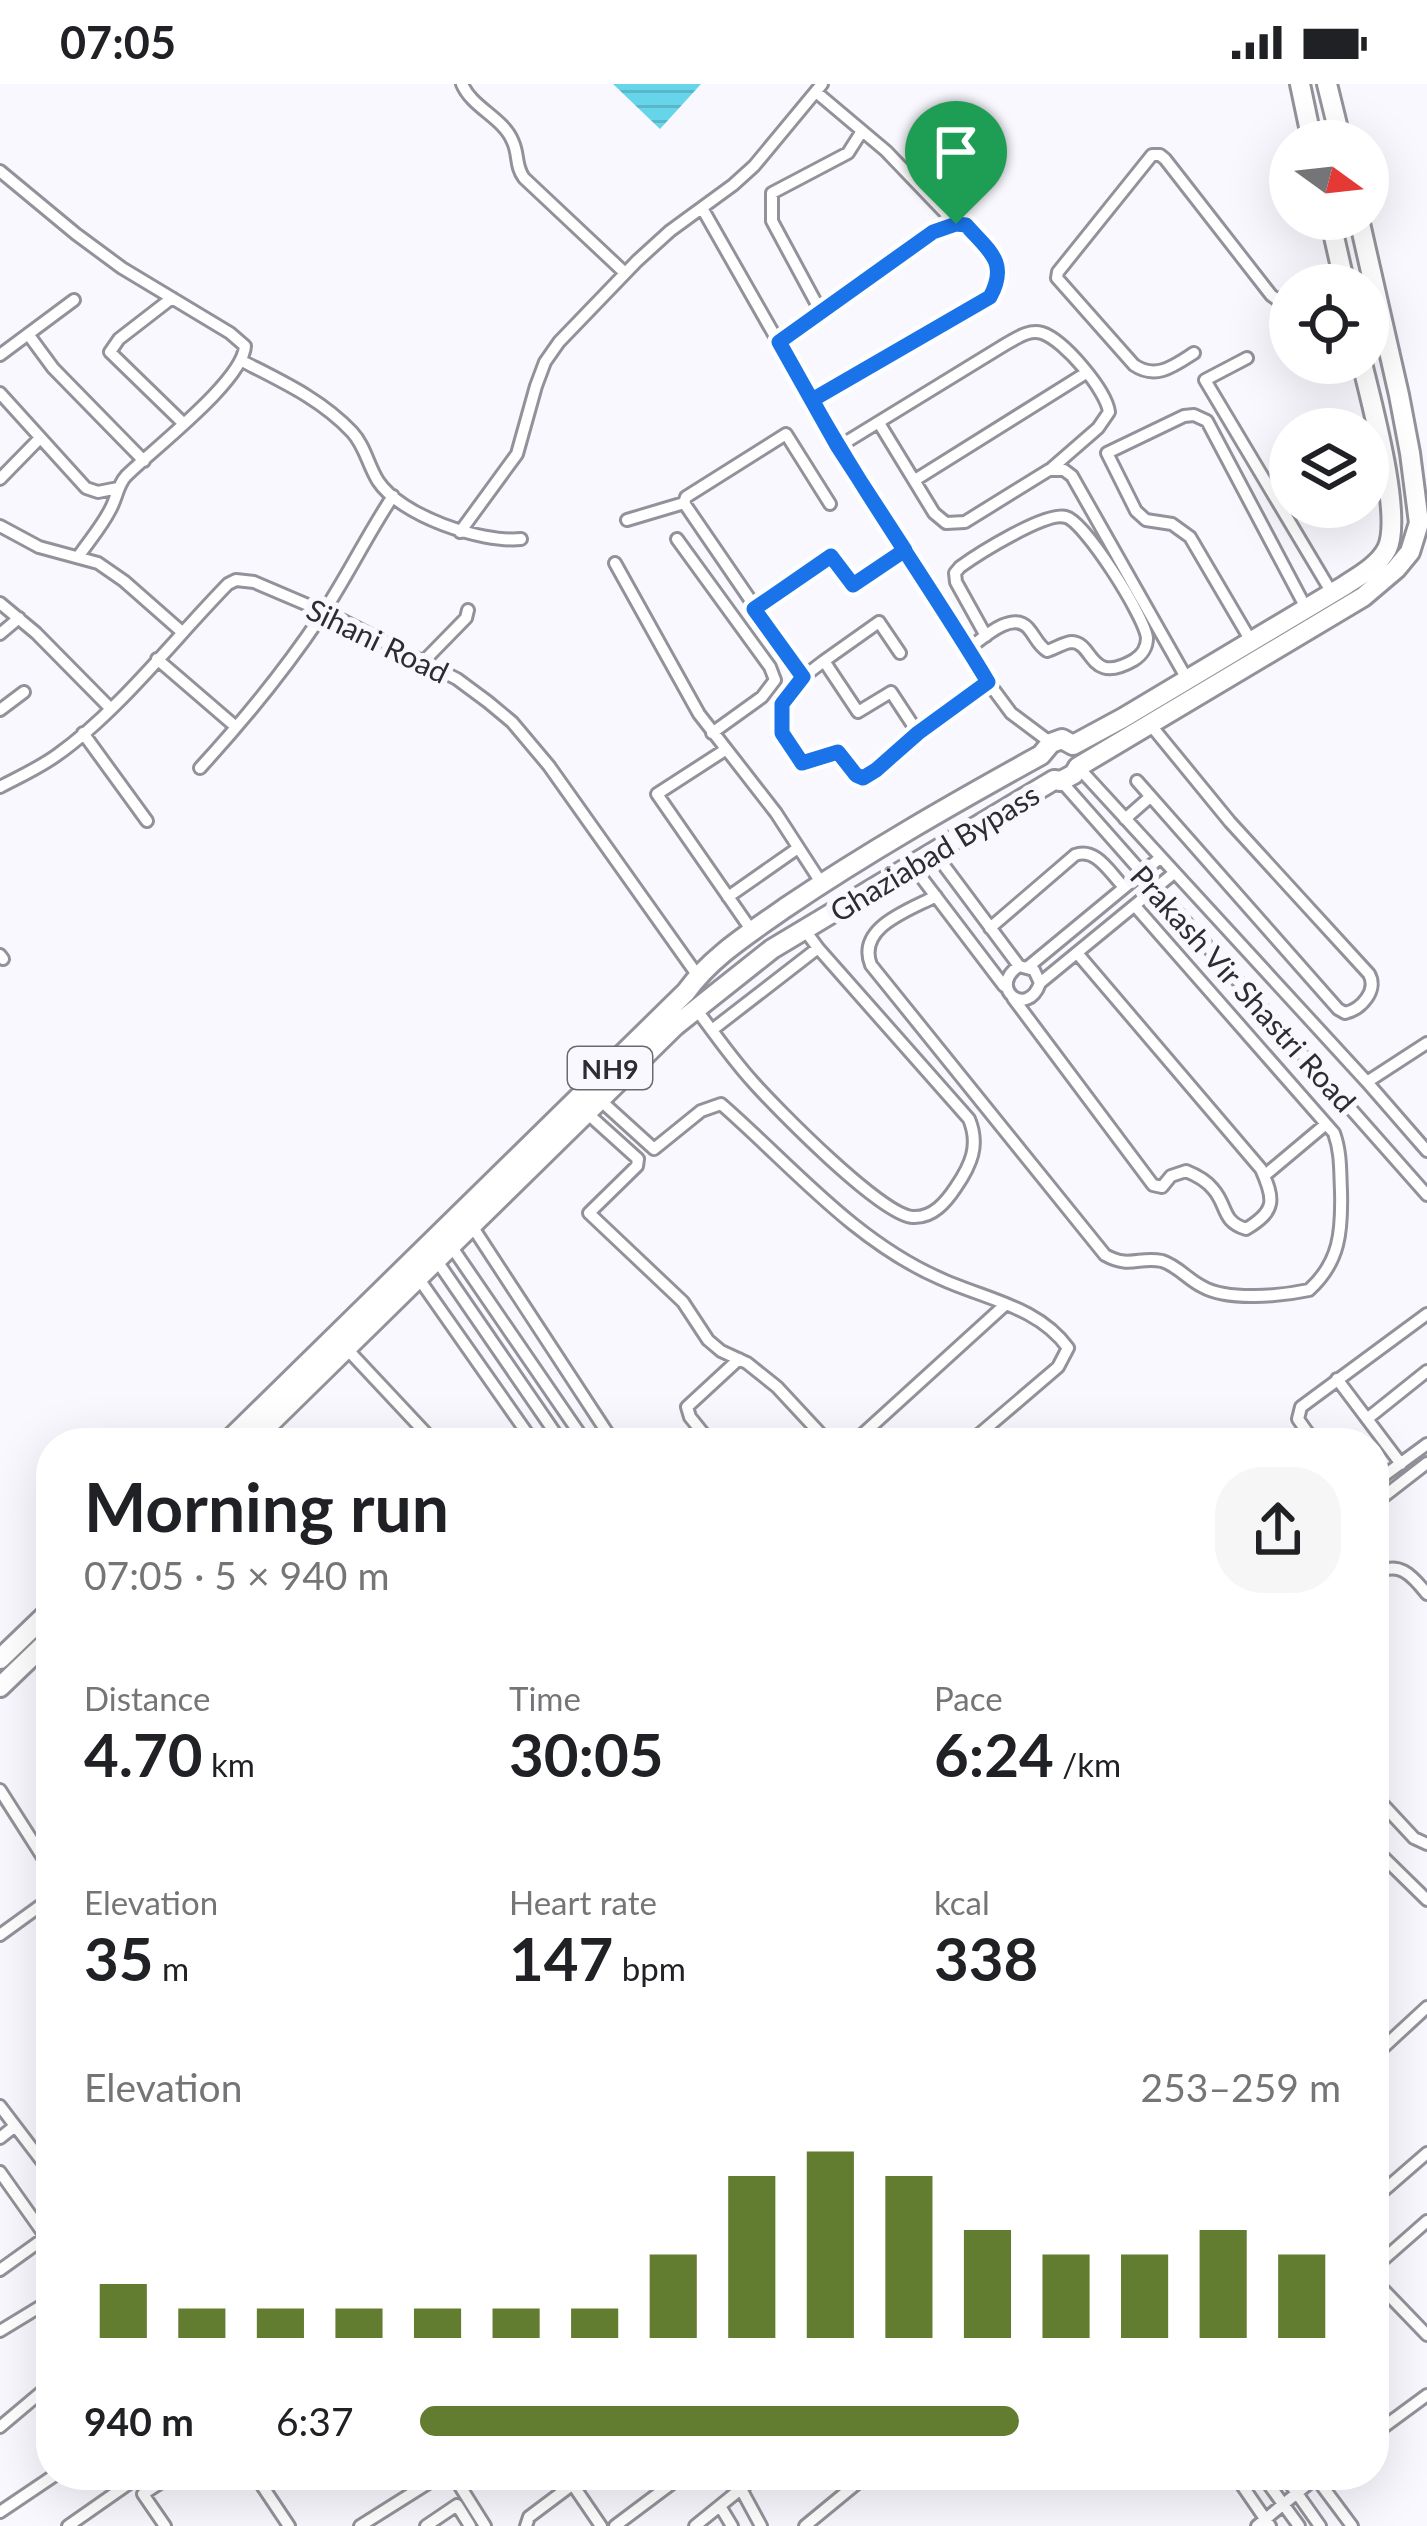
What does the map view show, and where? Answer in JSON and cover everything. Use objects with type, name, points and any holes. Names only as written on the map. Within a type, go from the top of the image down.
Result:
[{"type":"highway","points":[[1300,84],[1308,120]]},
{"type":"highway","points":[[1327,84],[1336,120]]},
{"type":"highway","name":"Ghaziabad Bypass","points":[[265,1428],[419,1279],[440,1247],[472,1226],[696,1009],[772,949],[1074,774],[1149,723],[1363,597],[1419,550],[1410,453],[1389,357]]},
{"type":"highway","points":[[1078,767],[1079,751],[1073,745],[1332,593],[1374,565],[1389,546],[1387,482],[1367,384]]},
{"type":"highway","name":"Ghaziabad Bypass","points":[[242,1428],[440,1247],[698,976],[752,931],[821,884],[1046,749],[1062,740],[1073,745]]},
{"type":"highway","points":[[1046,749],[1041,766],[1047,776],[1058,780]]},
{"type":"highway","points":[[1,1655],[36,1624]]},
{"type":"highway","points":[[0,1688],[36,1653]]},
{"type":"street","points":[[462,84],[508,133],[524,178],[625,273]]},
{"type":"street","points":[[460,532],[517,454],[545,362],[559,342],[670,231],[754,166],[819,88],[915,178],[956,224]]},
{"type":"street","points":[[821,312],[772,220],[772,194],[848,153],[862,131]]},
{"type":"street","points":[[1193,353],[1171,368],[1142,371],[1057,278],[1151,155],[1165,159],[1269,292]]},
{"type":"street","points":[[0,171],[92,245],[245,346],[242,361],[122,481],[110,510],[78,556]]},
{"type":"street","points":[[703,208],[838,447],[988,682],[1046,749]]},
{"type":"street","points":[[779,342],[933,232],[966,225],[997,261],[1000,271],[990,297],[812,400]]},
{"type":"street","points":[[172,298],[119,339],[110,352],[184,424]]},
{"type":"street","points":[[0,355],[74,300]]},
{"type":"street","points":[[28,334],[53,368],[144,461]]},
{"type":"street","points":[[838,447],[1022,335],[1048,337],[1107,401],[1108,418],[1049,470],[955,524],[939,519],[879,423]]},
{"type":"street","points":[[1247,358],[1205,380],[1332,593]]},
{"type":"street","points":[[242,361],[310,396],[336,417],[360,442],[380,483],[393,496],[460,532],[521,539]]},
{"type":"street","points":[[915,480],[1086,373]]},
{"type":"street","points":[[0,394],[86,488],[98,492],[118,488]]},
{"type":"street","points":[[1251,641],[1190,537],[1172,524],[1146,520],[1136,511],[1108,453],[1184,416],[1207,421],[1306,608]]},
{"type":"street","points":[[684,503],[686,497],[786,434],[830,504]]},
{"type":"street","points":[[0,479],[40,438]]},
{"type":"street","points":[[1049,470],[1064,470],[1072,476],[1186,679]]},
{"type":"street","points":[[200,768],[259,703],[324,612],[393,496]]},
{"type":"street","points":[[627,520],[684,503]]},
{"type":"street","points":[[684,503],[803,677]]},
{"type":"street","points":[[968,649],[1004,625],[1021,623],[1041,648],[1047,651],[1078,643],[1098,666],[1108,668],[1137,659],[1147,640],[1117,580],[1084,531],[1064,516],[1046,519],[960,567],[956,582],[986,636]]},
{"type":"street","points":[[0,526],[39,547],[98,563],[182,632]]},
{"type":"street","points":[[677,538],[776,680],[761,698],[712,733]]},
{"type":"street","points":[[754,609],[831,556],[853,585],[905,550]]},
{"type":"street","points":[[615,562],[699,714],[776,813],[821,884]]},
{"type":"street","name":"Sihani Road","points":[[0,788],[59,754],[111,709],[228,584],[254,582],[424,661],[457,679],[512,722],[549,766],[698,976]]},
{"type":"street","points":[[0,603],[111,709]]},
{"type":"street","points":[[424,661],[466,618],[468,610]]},
{"type":"street","points":[[0,634],[20,618]]},
{"type":"street","points":[[899,653],[879,622],[803,677],[782,704],[782,733],[802,763],[838,752],[863,778],[988,682]]},
{"type":"street","points":[[157,659],[236,727]]},
{"type":"street","points":[[824,661],[858,712],[891,692],[918,733]]},
{"type":"street","points":[[0,710],[24,692]]},
{"type":"street","points":[[1137,782],[1337,1009],[1354,1010],[1371,991],[1369,974],[1230,822],[1149,723]]},
{"type":"street","points":[[83,733],[147,821]]},
{"type":"street","points":[[725,750],[657,794],[752,931]]},
{"type":"street","name":"Prakash Vir Shastri Road","points":[[1078,767],[1427,1150]]},
{"type":"street","name":"Prakash Vir Shastri Road","points":[[1058,780],[1427,1195]]},
{"type":"street","points":[[1125,819],[1150,797]]},
{"type":"street","points":[[728,897],[798,848]]},
{"type":"street","points":[[934,852],[990,928],[1024,967],[1034,970],[1038,992],[1022,1001],[1010,993],[1006,979],[1011,971],[1024,967],[1160,858]]},
{"type":"street","points":[[990,928],[1084,852],[1092,854],[1123,886]]},
{"type":"street","points":[[912,865],[1153,1185],[1162,1187],[1186,1171],[1211,1186],[1238,1228],[1246,1229],[1265,1218],[1271,1200],[1261,1169],[1077,953]]},
{"type":"street","points":[[1040,983],[1174,873]]},
{"type":"street","points":[[936,896],[878,928],[869,940],[871,965],[1105,1255],[1131,1263],[1160,1261],[1208,1291],[1268,1295],[1309,1290],[1332,1264],[1342,1229],[1340,1150],[1334,1133],[1135,906]]},
{"type":"street","points":[[696,1009],[778,1108],[885,1204],[916,1217],[938,1209],[974,1155],[969,1119],[804,929]]},
{"type":"street","points":[[712,1030],[818,948]]},
{"type":"street","points":[[1367,1082],[1427,1042]]},
{"type":"street","points":[[815,1428],[777,1387],[708,1340],[683,1302],[590,1213],[654,1149],[701,1111],[721,1104],[872,1241],[935,1277],[1042,1320],[1058,1334],[1068,1348],[1058,1367],[987,1428]]},
{"type":"street","points":[[594,1106],[654,1149]]},
{"type":"street","points":[[594,1106],[638,1164]]},
{"type":"street","points":[[1264,1176],[1326,1124]]},
{"type":"street","points":[[472,1226],[604,1428]]},
{"type":"street","points":[[440,1247],[553,1428]]},
{"type":"street","points":[[440,1247],[575,1428]]},
{"type":"street","points":[[419,1279],[523,1428]]},
{"type":"street","points":[[870,1428],[1006,1304]]},
{"type":"street","points":[[1304,1428],[1298,1412],[1427,1314]]},
{"type":"street","points":[[347,1349],[421,1428]]},
{"type":"street","points":[[698,1428],[688,1407],[739,1359]]},
{"type":"street","points":[[1367,1419],[1427,1371]]},
{"type":"street","points":[[1337,1379],[1374,1428]]},
{"type":"street","points":[[1389,1472],[1427,1444]]},
{"type":"street","points":[[1389,1448],[1401,1464]]},
{"type":"street","points":[[1389,1492],[1427,1463]]},
{"type":"street","points":[[1389,1568],[1404,1570],[1427,1594]]},
{"type":"street","points":[[0,1790],[36,1846]]},
{"type":"street","points":[[1389,1811],[1414,1838],[1427,1844]]},
{"type":"street","points":[[1389,1863],[1427,1900]]},
{"type":"street","points":[[0,1935],[36,1909]]},
{"type":"street","points":[[1389,2042],[1427,2007]]},
{"type":"street","points":[[0,2106],[36,2153]]},
{"type":"street","points":[[0,2138],[15,2126]]},
{"type":"street","points":[[1389,2186],[1427,2153]]},
{"type":"street","points":[[0,2172],[36,2223]]},
{"type":"street","points":[[1389,2254],[1427,2221]]},
{"type":"street","points":[[0,2270],[36,2244]]},
{"type":"street","points":[[1389,2296],[1427,2336]]},
{"type":"street","points":[[0,2331],[36,2309]]},
{"type":"street","points":[[0,2426],[36,2396]]},
{"type":"street","points":[[1389,2423],[1427,2396]]},
{"type":"street","points":[[0,2512],[36,2488]]},
{"type":"street","points":[[68,2526],[119,2490]]},
{"type":"street","points":[[149,2490],[143,2494],[164,2526]]},
{"type":"street","points":[[265,2490],[289,2526]]},
{"type":"street","points":[[360,2526],[417,2490]]},
{"type":"street","points":[[462,2490],[485,2526]]},
{"type":"street","points":[[526,2526],[530,2517],[566,2490]]},
{"type":"street","points":[[576,2490],[601,2526]]},
{"type":"street","points":[[615,2526],[663,2490]]},
{"type":"street","points":[[695,2526],[739,2490]]},
{"type":"street","points":[[741,2490],[761,2526]]},
{"type":"street","points":[[805,2526],[849,2490]]},
{"type":"street","points":[[1243,2490],[1264,2524],[1301,2490]]},
{"type":"street","points":[[1272,2490],[1299,2526]]},
{"type":"street","points":[[1294,2490],[1320,2526]]},
{"type":"street","points":[[1326,2490],[1352,2526]]},
{"type":"street","points":[[426,2526],[457,2505],[470,2526]]},
{"type":"street","points":[[720,2506],[732,2526]]},
{"type":"water","points":[[613,84],[701,84],[660,129]]},
{"type":"route","points":[[956,224],[966,225],[997,261],[1000,271],[990,297],[812,400],[988,682],[863,778],[838,752],[802,763],[782,733],[783,700],[803,677],[754,609],[831,556],[853,585],[905,550],[838,447],[779,342],[933,232],[956,224]]}]
